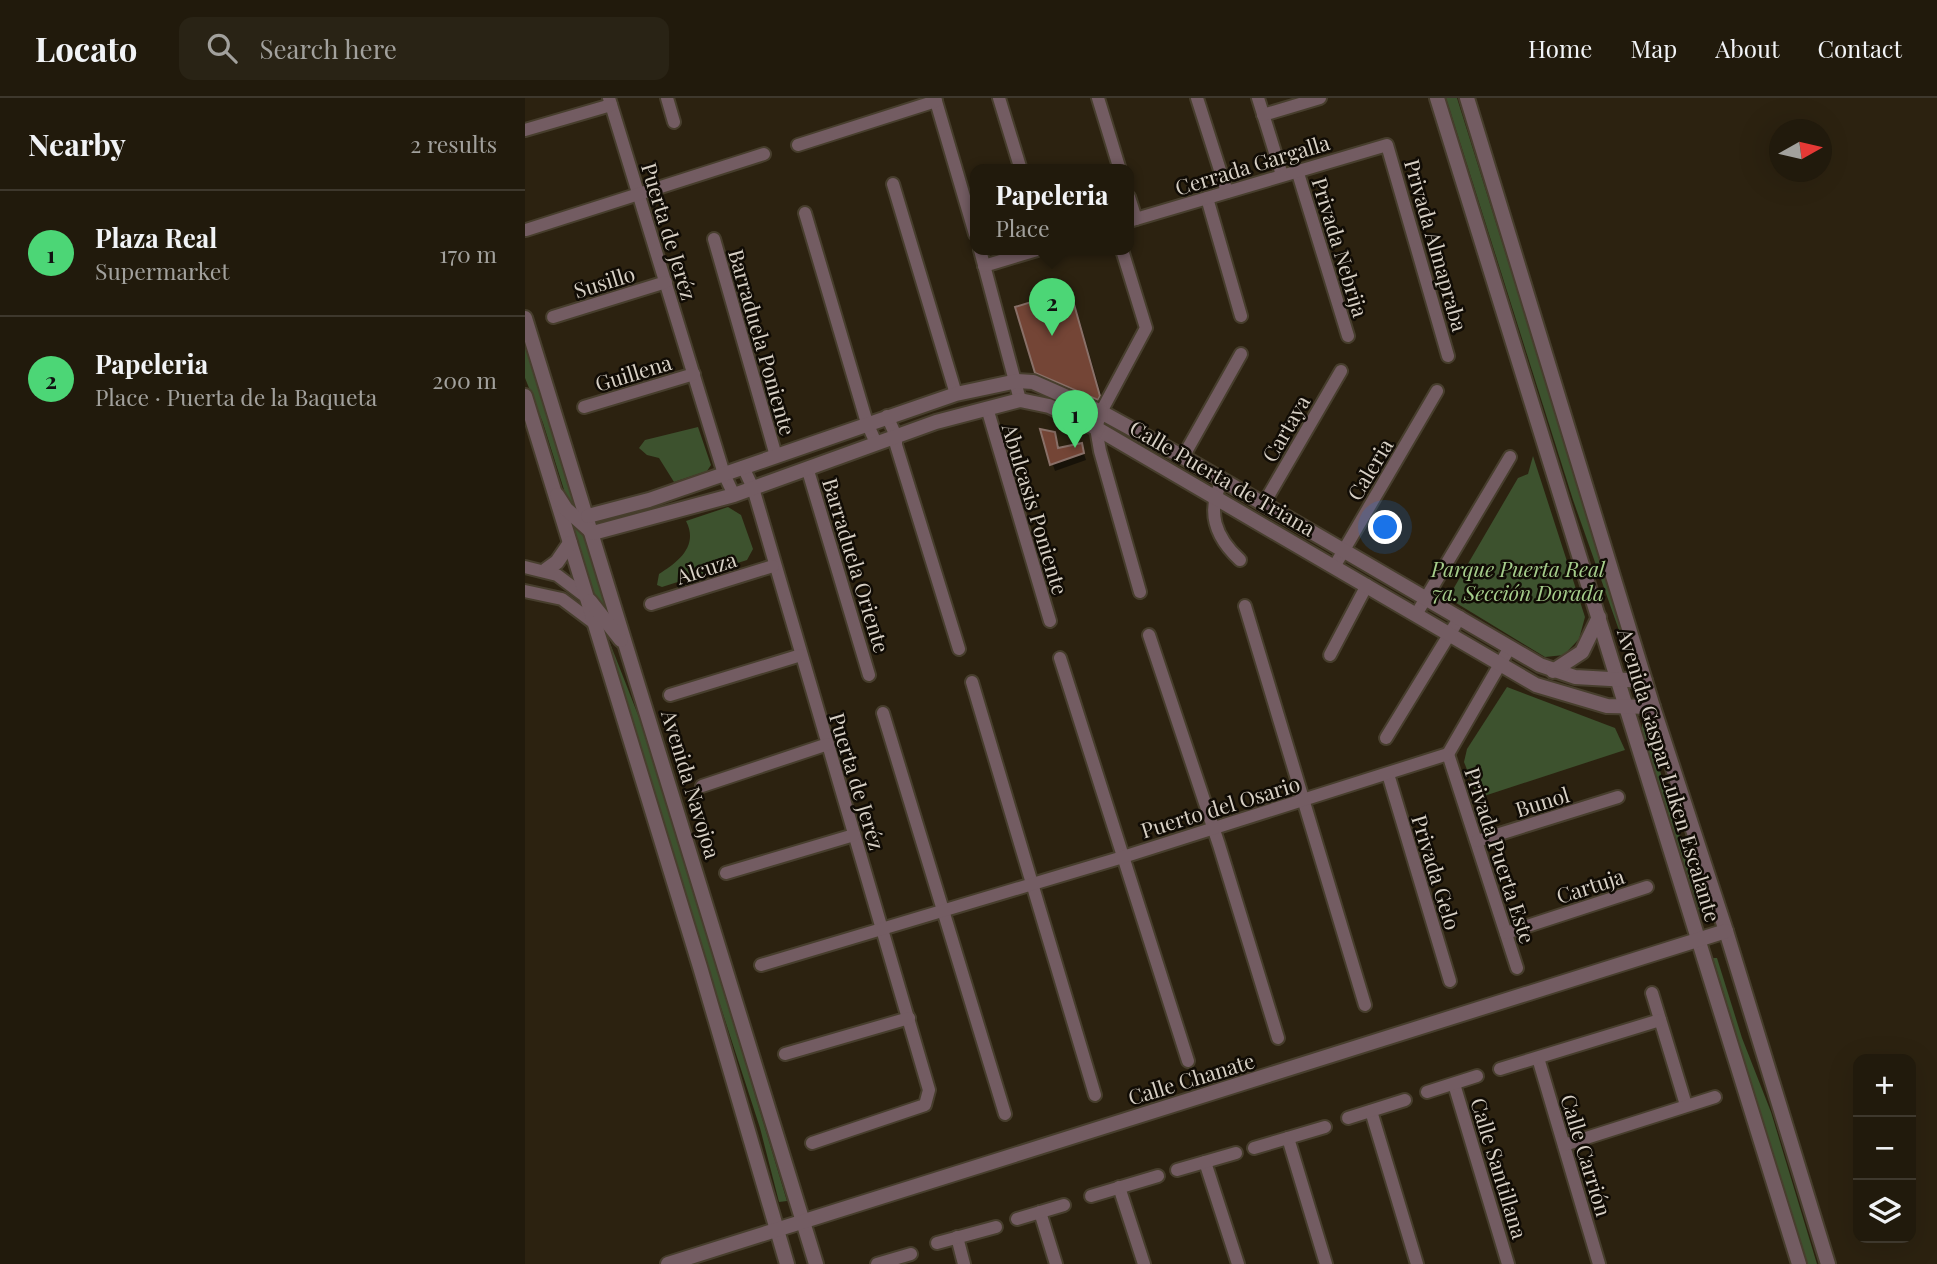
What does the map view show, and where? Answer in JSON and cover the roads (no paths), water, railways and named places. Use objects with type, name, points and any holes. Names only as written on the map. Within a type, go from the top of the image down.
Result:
[{"type":"street","points":[[667,98],[674,122]]},
{"type":"street","points":[[999,98],[1019,164]]},
{"type":"street","points":[[1098,98],[1118,164]]},
{"type":"street","points":[[1196,98],[1227,192]]},
{"type":"street","points":[[1258,98],[1282,175]]},
{"type":"street","points":[[1263,115],[1320,98]]},
{"type":"street","name":"Avenida Gaspar Luken Escalante","points":[[1437,98],[1799,1264]]},
{"type":"street","name":"Avenida Gaspar Luken Escalante","points":[[1467,98],[1653,707],[1726,931],[1828,1264]]},
{"type":"street","points":[[798,145],[936,100],[970,217]]},
{"type":"street","points":[[525,130],[610,102]]},
{"type":"street","name":"Puerta de Jeréz","points":[[610,102],[724,474],[734,495]]},
{"type":"street","name":"Cerrada Gargalla","points":[[1134,219],[1387,145]]},
{"type":"street","name":"Privada Almapraba","points":[[1387,145],[1448,356]]},
{"type":"street","points":[[526,230],[764,154]]},
{"type":"street","name":"Privada Nebrija","points":[[1297,170],[1348,335]]},
{"type":"street","points":[[894,184],[956,394]]},
{"type":"street","points":[[1207,198],[1241,316]]},
{"type":"street","points":[[805,213],[867,423],[876,443]]},
{"type":"street","name":"Barraduela Poniente","points":[[714,239],[776,456]]},
{"type":"street","points":[[981,255],[1020,400]]},
{"type":"street","points":[[984,266],[1020,255]]},
{"type":"street","points":[[1124,255],[1146,328],[1101,412],[1096,428],[1140,592]]},
{"type":"street","name":"Susillo","points":[[553,317],[666,282]]},
{"type":"street","name":"Avenida Navojoa","points":[[525,318],[816,1264]]},
{"type":"street","points":[[1183,457],[1241,354]]},
{"type":"street","name":"Cartaya","points":[[1263,505],[1341,371]]},
{"type":"street","name":"Guillena","points":[[584,407],[694,374]]},
{"type":"street","name":"Calle Puerta de Triana","points":[[588,516],[649,500],[956,394],[1017,381],[1047,386],[1101,412],[1553,671],[1575,677],[1620,682],[1645,681]]},
{"type":"street","name":"Caleria","points":[[1334,567],[1437,391]]},
{"type":"street","points":[[525,396],[700,967],[787,1264]]},
{"type":"street","name":"Calle Puerta de Triana","points":[[593,533],[734,495],[896,436],[1020,400],[1049,406],[1096,428],[1417,613],[1536,685],[1572,698],[1627,708],[1653,707]]},
{"type":"street","name":"Abulcasis Poniente","points":[[987,408],[1050,621]]},
{"type":"street","points":[[887,416],[896,436],[896,445],[959,649]]},
{"type":"street","points":[[1417,613],[1510,457]]},
{"type":"street","name":"Puerta de Jeréz","points":[[743,467],[753,488],[773,566],[883,927],[929,1090],[925,1105],[812,1143]]},
{"type":"street","name":"Barraduela Oriente","points":[[810,467],[809,474],[869,675]]},
{"type":"street","points":[[1222,481],[1212,511],[1218,534],[1240,560]]},
{"type":"street","points":[[557,495],[566,509],[593,533]]},
{"type":"street","points":[[649,500],[654,517]]},
{"type":"street","points":[[570,543],[557,562],[543,569],[531,591],[562,599],[594,623]]},
{"type":"street","name":"Alcuza","points":[[652,604],[773,566]]},
{"type":"street","points":[[525,568],[543,569],[567,581],[586,597],[627,646]]},
{"type":"street","points":[[1330,655],[1367,585]]},
{"type":"street","points":[[1245,606],[1365,1005]]},
{"type":"street","points":[[1385,738],[1460,617]]},
{"type":"street","points":[[1553,671],[1582,652],[1599,617]]},
{"type":"street","points":[[1149,635],[1213,828],[1277,1038]]},
{"type":"street","points":[[1448,754],[1510,646]]},
{"type":"street","points":[[670,695],[800,655]]},
{"type":"street","points":[[1060,658],[1188,1061]]},
{"type":"street","points":[[1572,698],[1575,677]]},
{"type":"street","points":[[972,682],[1095,1095]]},
{"type":"street","points":[[883,713],[941,910],[1006,1114]]},
{"type":"street","points":[[702,786],[828,744]]},
{"type":"street","name":"Puerto del Osario","points":[[761,965],[1123,857],[1448,754]]},
{"type":"street","name":"Privada Puerta Este","points":[[1448,754],[1517,968]]},
{"type":"street","name":"Privada Gelo","points":[[1388,774],[1450,981]]},
{"type":"street","name":"Bunol","points":[[1477,841],[1618,797]]},
{"type":"street","points":[[726,873],[854,835]]},
{"type":"street","name":"Cartuja","points":[[1506,933],[1647,887]]},
{"type":"street","name":"Calle Chanate","points":[[668,1264],[1726,931]]},
{"type":"street","points":[[1652,993],[1686,1105]]},
{"type":"street","points":[[785,1054],[909,1018]]},
{"type":"street","points":[[1500,1069],[1660,1020]]},
{"type":"street","name":"Calle Carrión","points":[[1538,1058],[1599,1264]]},
{"type":"street","points":[[1427,1092],[1477,1076]]},
{"type":"street","name":"Calle Santillana","points":[[1454,1084],[1508,1264]]},
{"type":"street","points":[[1564,1145],[1716,1097]]},
{"type":"street","points":[[1348,1118],[1405,1100]]},
{"type":"street","points":[[1371,1111],[1417,1264]]},
{"type":"street","points":[[1254,1148],[1325,1127]]},
{"type":"street","points":[[1288,1138],[1326,1264]]},
{"type":"street","points":[[1177,1170],[1236,1153]]},
{"type":"street","points":[[1205,1162],[1238,1264]]},
{"type":"street","points":[[1091,1196],[1158,1176]]},
{"type":"street","points":[[1119,1187],[1144,1264]]},
{"type":"street","points":[[1017,1219],[1064,1205]]},
{"type":"street","points":[[1040,1212],[1056,1264]]},
{"type":"street","points":[[937,1243],[996,1227]]},
{"type":"street","points":[[957,1237],[964,1264]]},
{"type":"street","points":[[877,1264],[911,1254]]},
{"type":"place","name":"Papeleria","points":[[1052,336]]},
{"type":"place","name":"Plaza Real","points":[[1075,448]]},
{"type":"park label","name":"Parque Puerta Real 7a. Sección Dorada","points":[[1518,580]]}]
